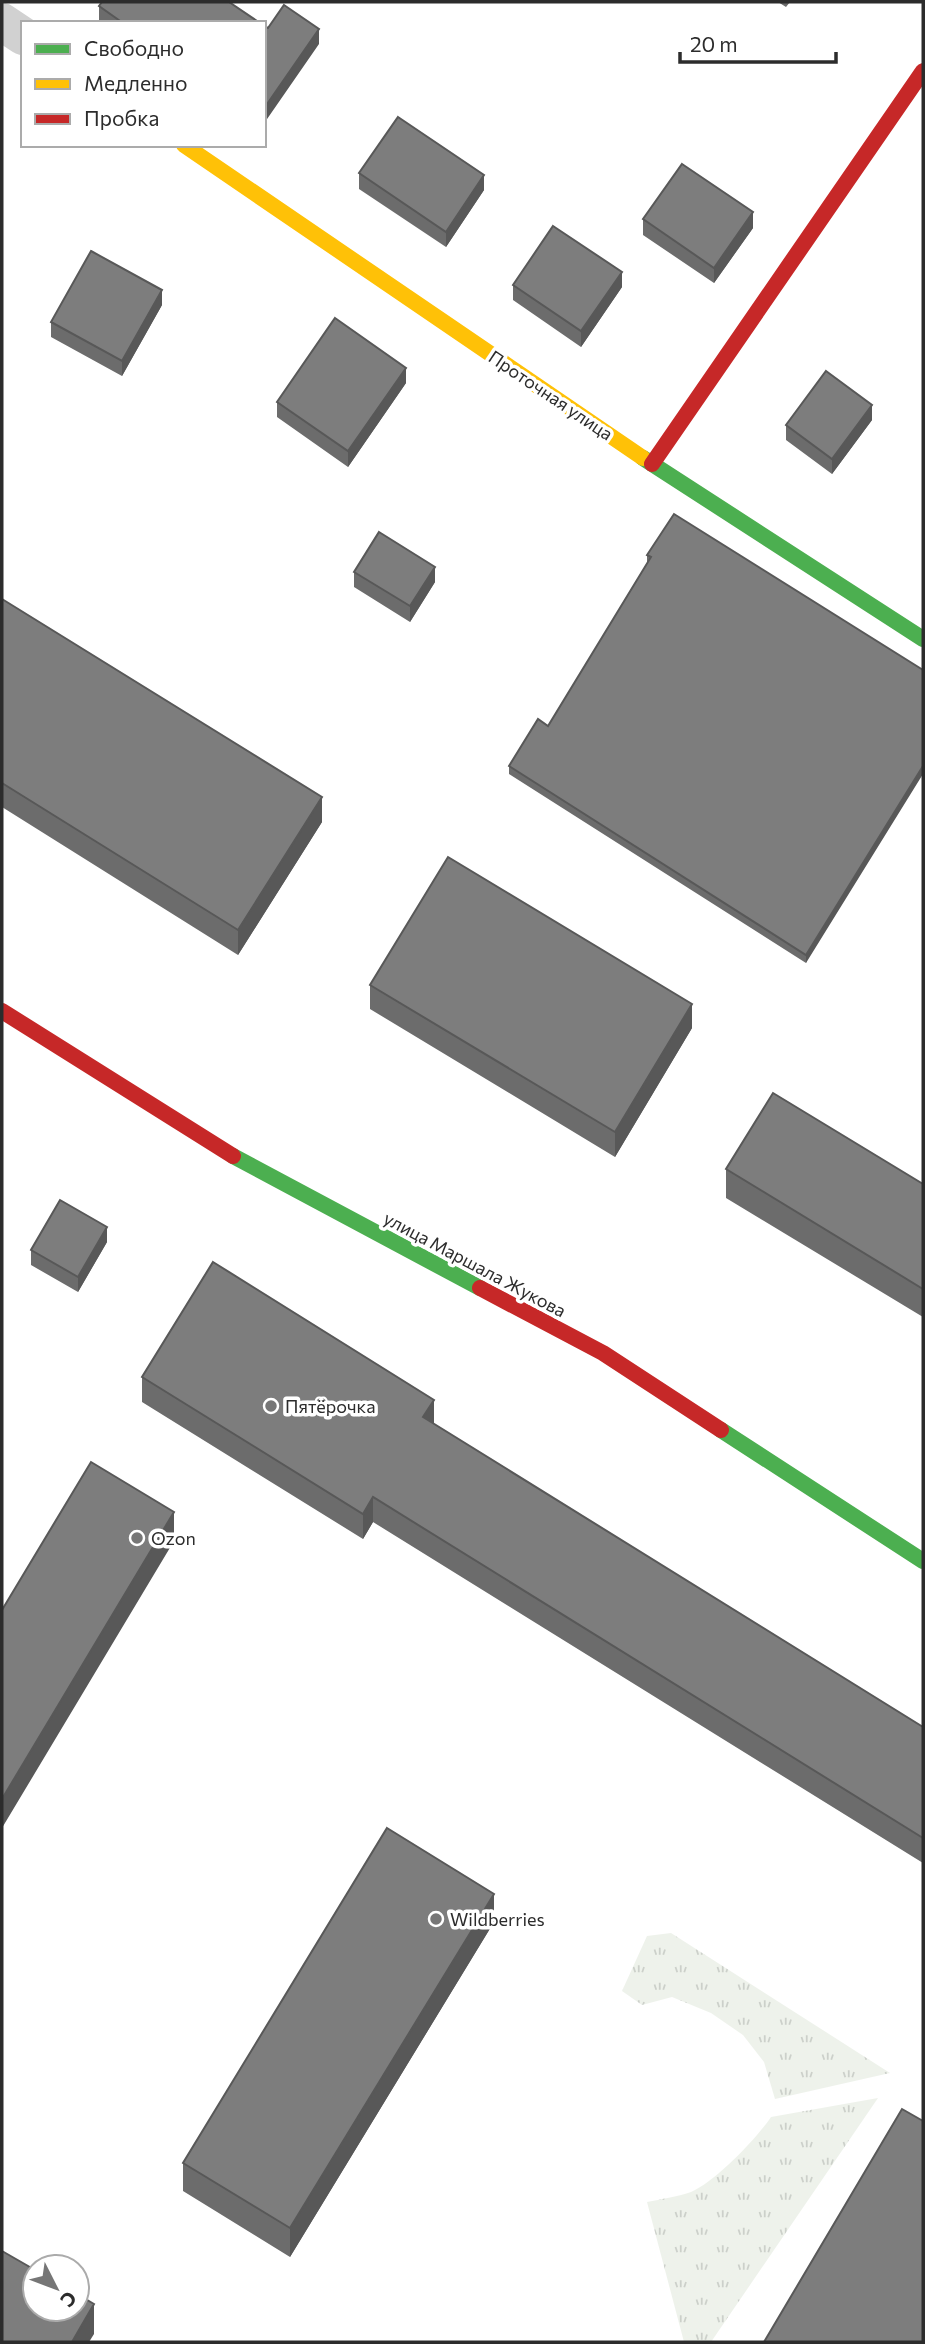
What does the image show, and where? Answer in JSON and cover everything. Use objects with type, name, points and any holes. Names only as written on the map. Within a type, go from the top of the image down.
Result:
[{"type":"street","points":[[2,22],[21,35]]},
{"type":"street","points":[[652,464],[923,71]]},
{"type":"street","name":"Проточная улица","points":[[187,147],[652,464],[923,639]]},
{"type":"street","name":"улица Маршала Жукова","points":[[2,1011],[249,1166],[603,1353],[923,1562]]},
{"type":"green space","points":[[671,1933],[890,2073],[775,2099],[764,2062],[743,2035],[711,2013],[672,1997],[642,2005],[622,1991],[647,1936]]},
{"type":"green space","points":[[878,2098],[711,2342],[684,2342],[647,2202],[686,2194],[701,2187],[735,2159],[771,2117]]},
{"type":"building","points":[[102,2],[229,2],[257,21],[120,21],[99,6]]},
{"type":"building","points":[[284,5],[319,29],[266,106],[266,27],[268,28]]},
{"type":"building","points":[[398,117],[484,175],[446,232],[359,173]]},
{"type":"building","points":[[682,164],[753,212],[714,268],[643,219]]},
{"type":"building","points":[[553,226],[622,272],[581,331],[513,285]]},
{"type":"building","points":[[91,251],[162,290],[122,361],[51,322]]},
{"type":"building","points":[[335,318],[406,368],[348,451],[277,402]]},
{"type":"building","points":[[826,371],[872,405],[832,459],[786,425]]},
{"type":"building","points":[[674,514],[923,670],[923,766],[806,955],[509,766],[538,719],[548,726],[651,557],[647,555]]},
{"type":"building","points":[[379,532],[435,567],[410,606],[354,572]]},
{"type":"building","points":[[2,599],[322,797],[238,930],[2,783]]},
{"type":"building","points":[[448,857],[692,1004],[615,1132],[370,985]]},
{"type":"building","points":[[773,1093],[923,1184],[923,1289],[726,1169]]},
{"type":"building","points":[[60,1200],[107,1227],[78,1277],[31,1250]]},
{"type":"building","points":[[213,1262],[434,1400],[423,1417],[923,1727],[923,1838],[373,1497],[363,1514],[142,1377]]},
{"type":"building","points":[[91,1462],[174,1512],[2,1799],[2,1610]]},
{"type":"building","points":[[387,1828],[494,1894],[290,2228],[183,2163]]},
{"type":"building","points":[[902,2109],[923,2121],[923,2342],[764,2342]]},
{"type":"building","points":[[2,2251],[21,2262],[21,2323],[83,2323],[72,2342],[2,2342]]},
{"type":"traffic: fast","points":[[643,458],[923,639]]},
{"type":"traffic: fast","points":[[233,1156],[480,1288]]},
{"type":"traffic: fast","points":[[721,1430],[923,1561]]},
{"type":"traffic: slow","points":[[187,147],[643,458]]},
{"type":"traffic: jam","points":[[652,464],[923,71]]},
{"type":"traffic: jam","points":[[2,1011],[233,1156]]},
{"type":"traffic: jam","points":[[480,1288],[603,1353],[721,1430]]},
{"type":"place","name":"Пятёрочка","points":[[271,1406]]},
{"type":"place","name":"Ozon","points":[[137,1538]]},
{"type":"place","name":"Wildberries","points":[[436,1919]]}]
